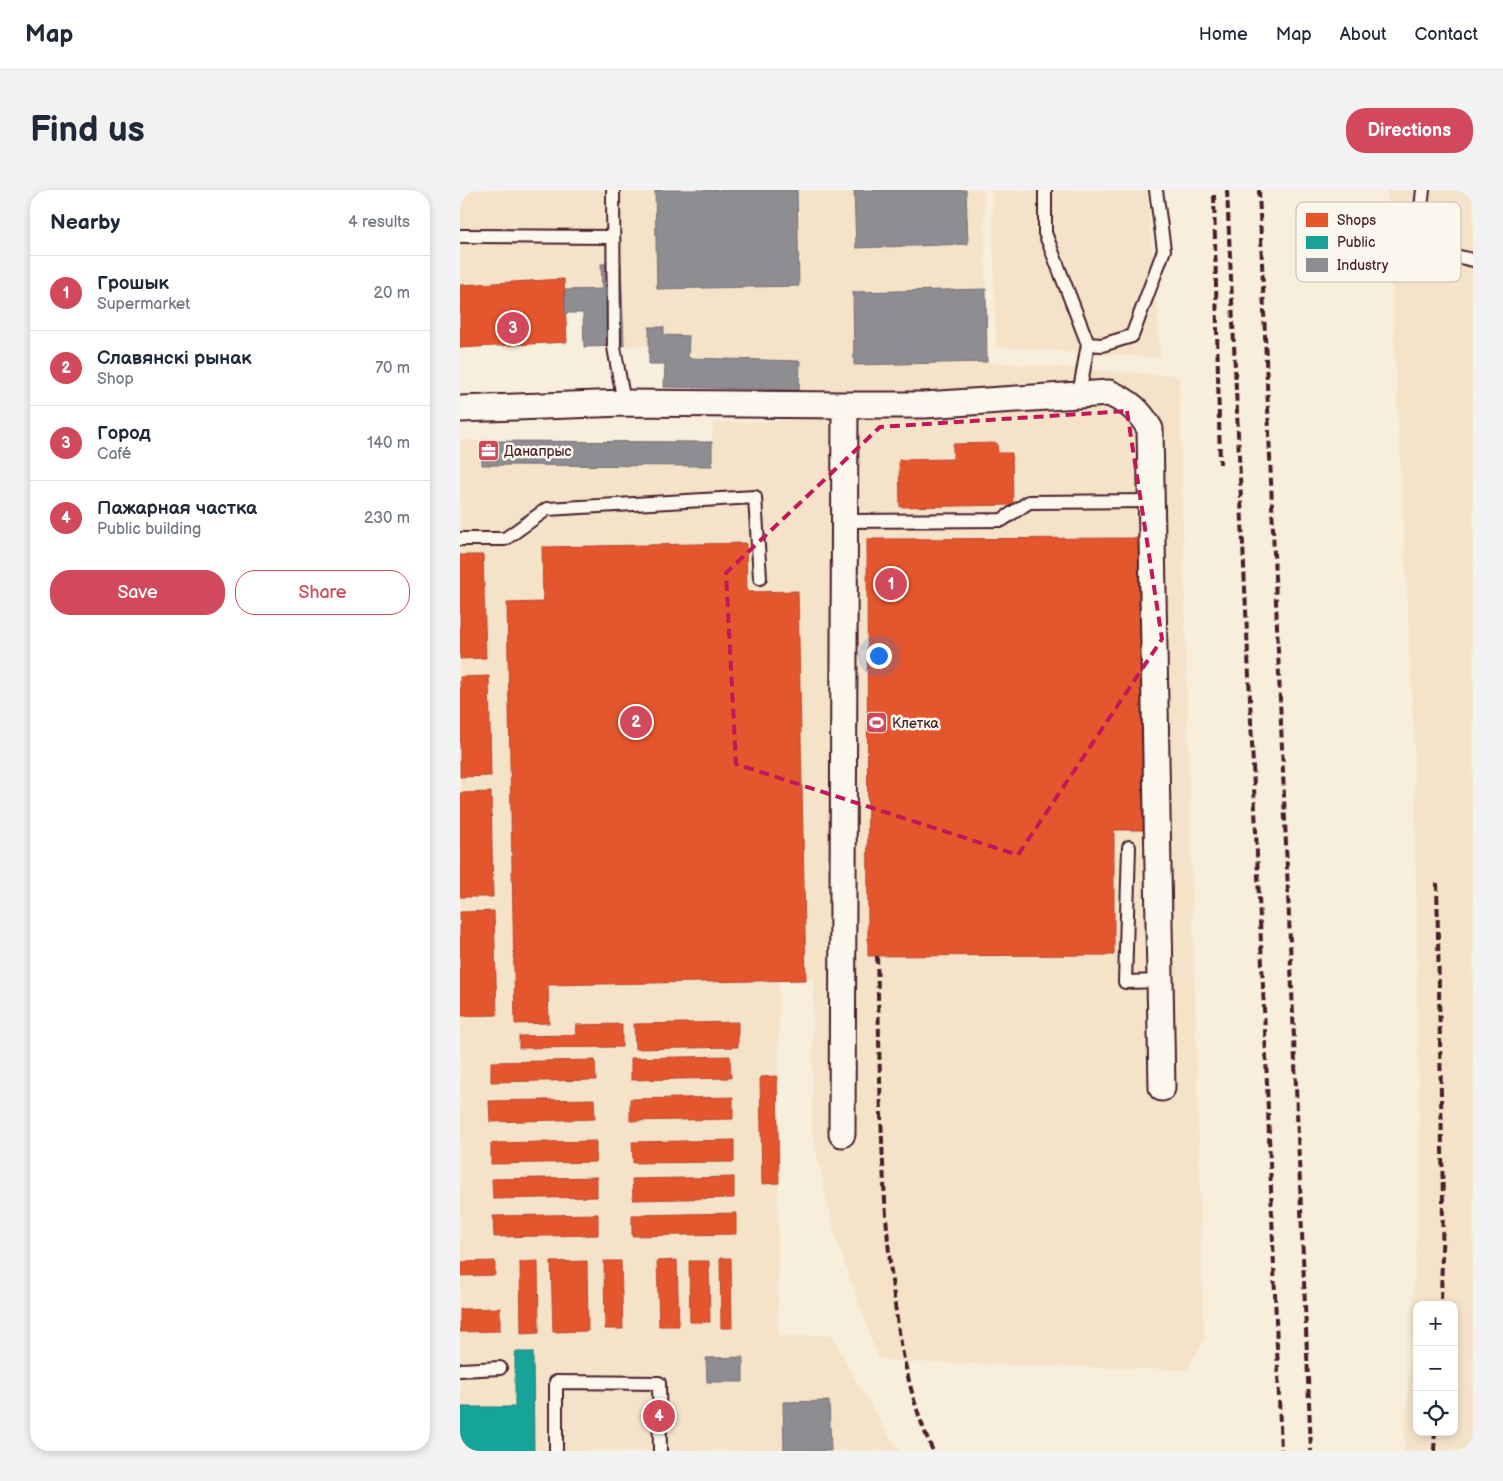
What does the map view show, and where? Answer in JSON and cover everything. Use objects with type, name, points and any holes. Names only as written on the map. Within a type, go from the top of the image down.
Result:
[{"type":"street","points":[[460,409],[624,403],[924,404],[1109,393],[1130,403],[1140,412],[1150,429],[1162,1088]]},
{"type":"street","points":[[842,1134],[845,405]]},
{"type":"lane","points":[[613,190],[614,346],[624,403]]},
{"type":"lane","points":[[1045,190],[1045,233],[1088,344],[1079,395]]},
{"type":"lane","points":[[1088,344],[1102,345],[1132,336],[1164,250],[1156,190]]},
{"type":"lane","points":[[460,236],[613,237]]},
{"type":"lane","points":[[460,539],[505,539],[547,509],[755,497],[760,578]]},
{"type":"lane","points":[[845,521],[1002,520],[1029,502],[1151,501]]},
{"type":"lane","points":[[1129,846],[1125,982],[1161,981]]},
{"type":"lane","points":[[460,1370],[500,1368]]},
{"type":"lane","points":[[556,1451],[556,1382],[612,1382],[659,1383],[660,1451]]},
{"type":"highlighted area","points":[[1127,411],[1162,639],[1018,855],[736,764],[726,573],[880,427]]},
{"type":"shaded area","points":[[460,190],[984,190],[987,362],[1179,376],[1204,1340],[1187,1370],[903,1362],[878,1358],[835,1236],[812,1134],[813,976],[806,980],[779,981],[778,1336],[832,1335],[856,1381],[899,1451],[460,1451],[460,439],[482,441],[712,442],[713,422],[780,421],[780,390],[664,387],[665,364],[649,364],[649,346],[584,347],[583,313],[565,313],[460,348]]},
{"type":"shaded area","points":[[992,190],[1147,190],[1161,358],[996,347]]},
{"type":"shaded area","points":[[1387,190],[1473,190],[1473,1451],[1404,1451],[1413,1301],[1413,1436],[1458,1436],[1458,1301],[1413,1301],[1420,1185],[1414,743],[1391,282],[1461,282],[1461,202],[1388,202]]},
{"type":"building: Shops","points":[[564,279],[567,342],[460,348],[460,285]]},
{"type":"building: Shops","points":[[997,443],[998,453],[1012,453],[1013,505],[900,507],[899,460],[953,459],[953,444]]},
{"type":"building: Shops","points":[[1143,538],[1144,830],[1114,830],[1114,955],[868,956],[867,539]]},
{"type":"building: Shops","points":[[746,543],[747,592],[798,591],[806,980],[548,985],[549,1023],[515,1024],[507,603],[543,602],[542,547]]},
{"type":"building: Shops","points":[[460,555],[483,555],[486,658],[460,659]]},
{"type":"building: Shops","points":[[489,676],[491,776],[460,777],[460,677]]},
{"type":"building: Shops","points":[[491,792],[493,897],[460,897],[460,793]]},
{"type":"building: Shops","points":[[494,911],[497,1015],[460,1016],[460,912]]},
{"type":"building: Shops","points":[[738,1022],[738,1047],[635,1049],[634,1024]]},
{"type":"building: Shops","points":[[622,1024],[622,1047],[519,1048],[519,1036],[577,1035],[576,1025]]},
{"type":"building: Shops","points":[[730,1056],[731,1078],[631,1080],[631,1058]]},
{"type":"building: Shops","points":[[595,1060],[596,1080],[491,1082],[491,1062]]},
{"type":"building: Shops","points":[[777,1076],[779,1183],[762,1184],[760,1077]]},
{"type":"building: Shops","points":[[733,1097],[733,1119],[630,1121],[630,1099]]},
{"type":"building: Shops","points":[[594,1099],[595,1119],[490,1122],[489,1101]]},
{"type":"building: Shops","points":[[734,1140],[734,1162],[633,1163],[632,1142]]},
{"type":"building: Shops","points":[[596,1141],[596,1162],[491,1164],[491,1143]]},
{"type":"building: Shops","points":[[597,1177],[597,1197],[493,1199],[492,1179]]},
{"type":"building: Shops","points":[[734,1177],[734,1198],[633,1200],[632,1179]]},
{"type":"building: Shops","points":[[736,1213],[736,1234],[632,1236],[632,1215]]},
{"type":"building: Shops","points":[[598,1214],[598,1235],[494,1237],[493,1216]]},
{"type":"building: Shops","points":[[720,1258],[731,1258],[732,1328],[721,1328]]},
{"type":"building: Shops","points":[[677,1260],[679,1326],[659,1326],[657,1261]]},
{"type":"building: Shops","points":[[495,1261],[495,1275],[460,1276],[460,1262]]},
{"type":"building: Shops","points":[[538,1261],[539,1333],[521,1334],[520,1262]]},
{"type":"building: Shops","points":[[587,1261],[588,1331],[553,1332],[551,1262]]},
{"type":"building: Shops","points":[[604,1261],[621,1261],[623,1329],[605,1329]]},
{"type":"building: Shops","points":[[689,1261],[709,1261],[710,1322],[690,1322]]},
{"type":"building: Shops","points":[[500,1308],[500,1331],[460,1332],[460,1309]]},
{"type":"building: Public","points":[[515,1352],[533,1352],[534,1451],[460,1451],[460,1407],[515,1407]]},
{"type":"building: Industry","points":[[655,190],[797,190],[799,286],[657,289]]},
{"type":"building: Industry","points":[[854,190],[966,190],[968,244],[856,248]]},
{"type":"building: Industry","points":[[621,263],[624,346],[584,347],[583,313],[565,313],[565,290],[602,289],[601,264]]},
{"type":"building: Industry","points":[[986,289],[987,362],[854,365],[853,292]]},
{"type":"building: Industry","points":[[649,327],[664,327],[664,335],[689,336],[688,358],[800,361],[799,390],[664,387],[665,364],[649,364]]},
{"type":"building: Industry","points":[[482,441],[712,442],[712,466],[482,465]]},
{"type":"building: Industry","points":[[743,1357],[743,1382],[707,1382],[706,1358]]},
{"type":"building: Industry","points":[[829,1401],[831,1451],[784,1451],[783,1402]]},
{"type":"railway","points":[[1227,190],[1265,1031],[1281,1451]]},
{"type":"railway","points":[[1259,190],[1311,1451]]},
{"type":"railway","points":[[1214,195],[1220,464]]},
{"type":"railway","points":[[1437,883],[1443,1202],[1441,1301]]},
{"type":"railway","points":[[877,956],[882,1148],[890,1263],[896,1311],[909,1382],[933,1451]]},
{"type":"railway","points":[[1434,1451],[1435,1436]]},
{"type":"place","name":"Город","points":[[513,328]]},
{"type":"place","name":"Данапрыс","points":[[488,451]]},
{"type":"place","name":"Грошык","points":[[891,584]]},
{"type":"place","name":"Славянскі рынак","points":[[636,722]]},
{"type":"place","name":"Клетка","points":[[876,723]]},
{"type":"place","name":"Пажарная частка","points":[[659,1416]]}]
